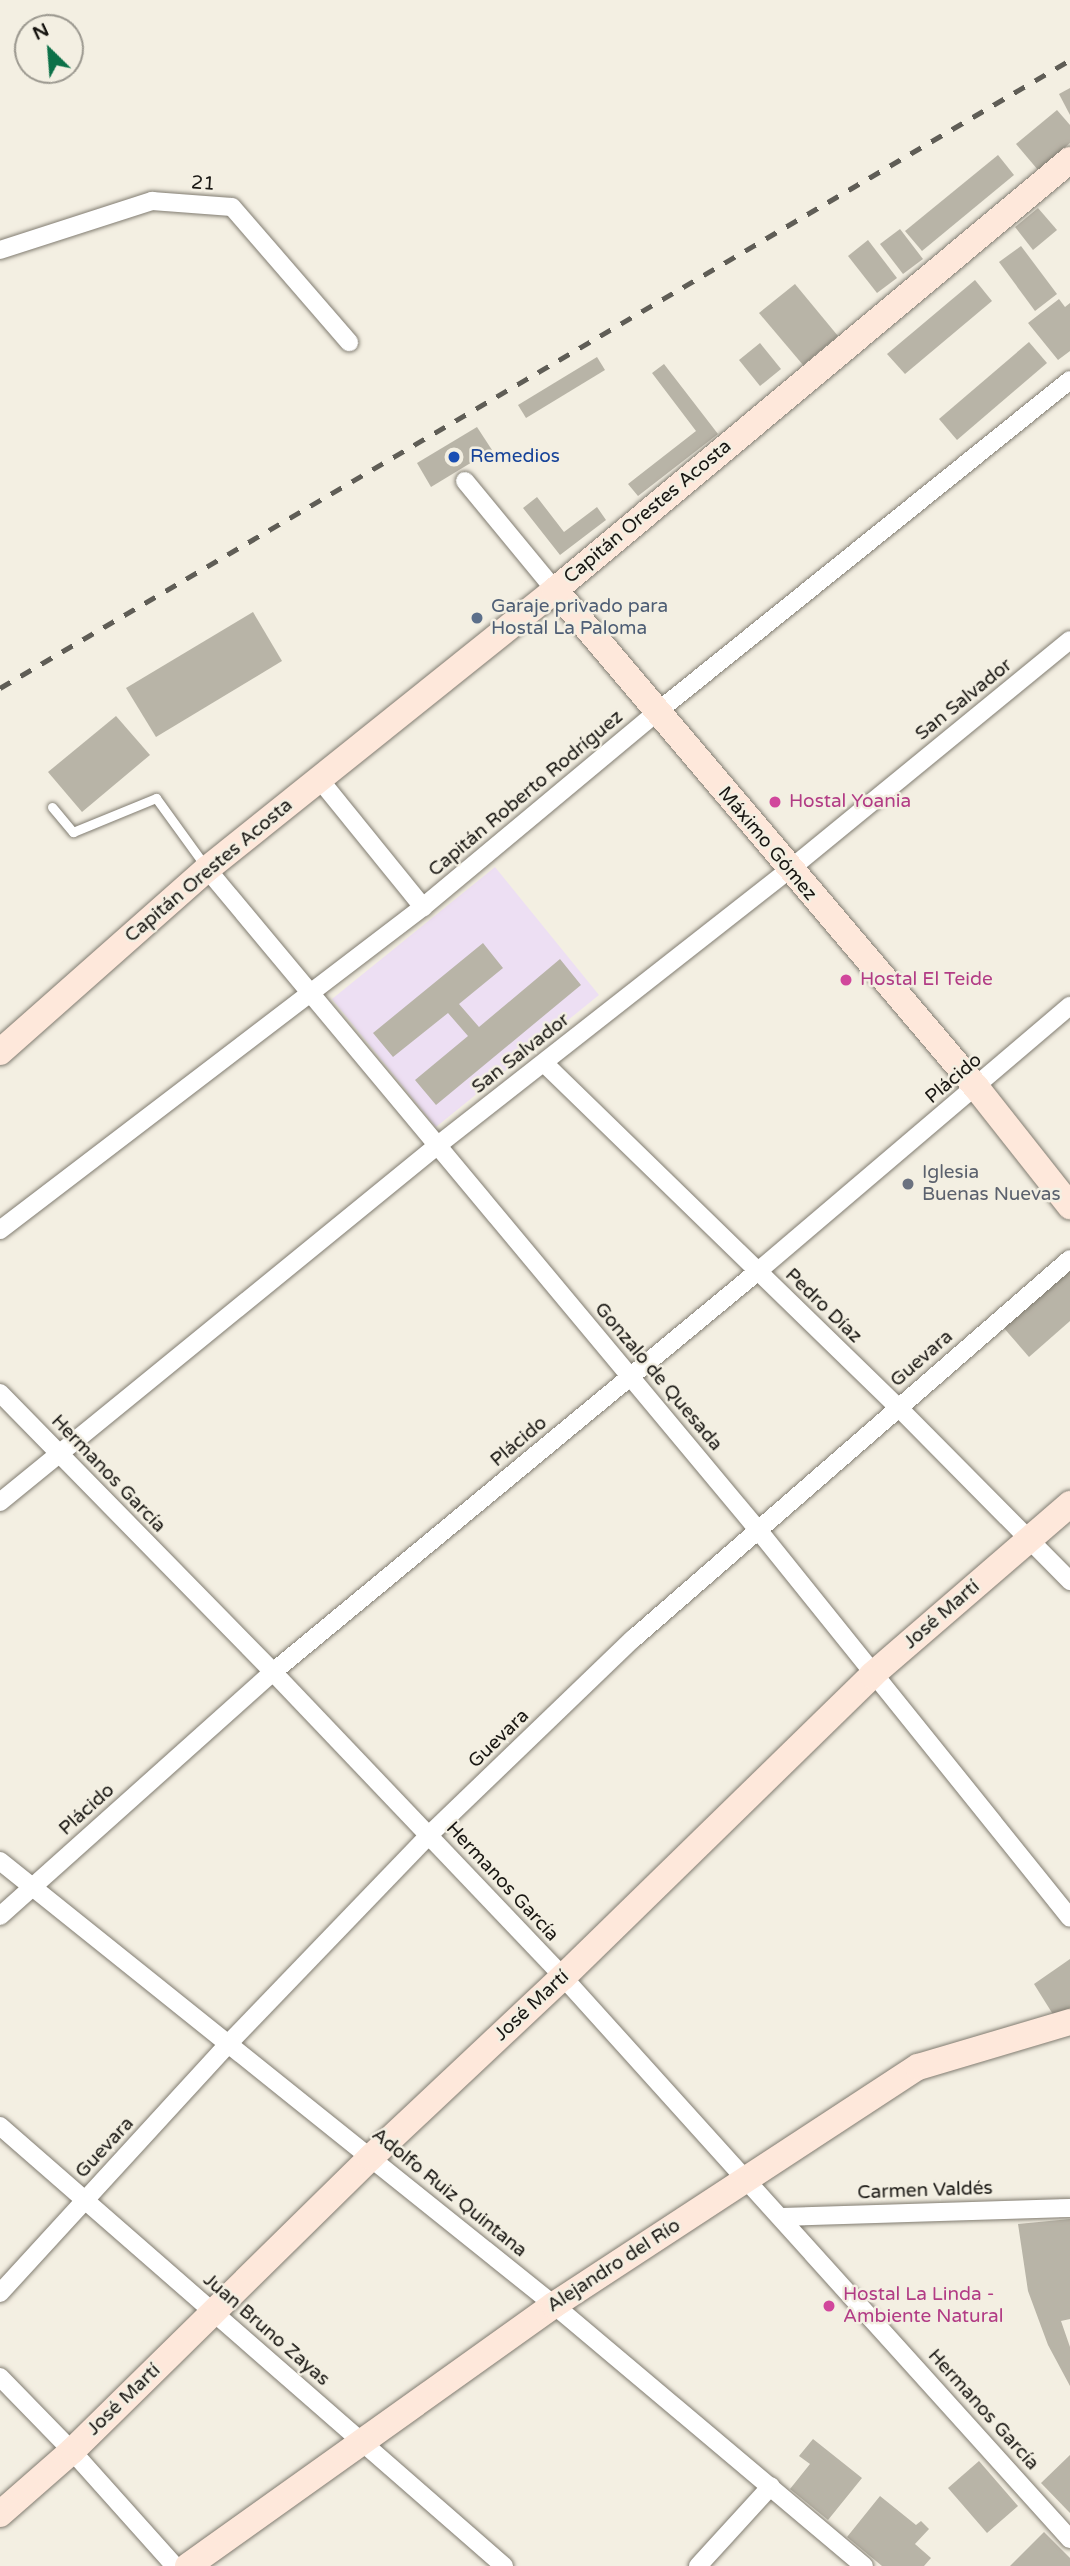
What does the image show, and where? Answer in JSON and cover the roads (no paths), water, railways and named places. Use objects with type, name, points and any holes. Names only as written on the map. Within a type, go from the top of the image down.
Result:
[{"type":"street","name":"Capitán Orestes Acosta","points":[[0,1052],[207,869],[555,590],[1070,160]]},
{"type":"street","name":"21","points":[[0,250],[152,201],[232,207],[349,342]]},
{"type":"street","name":"Capitán Roberto Rodríguez","points":[[0,1230],[423,907],[657,712],[1070,380]]},
{"type":"street","name":"Máximo Gómez","points":[[465,481],[789,870],[976,1087],[1070,1206]]},
{"type":"street","name":"San Salvador","points":[[0,1503],[438,1145],[789,870],[1070,640]]},
{"type":"street","points":[[320,780],[423,907]]},
{"type":"street","name":"Gonzalo de Quesada","points":[[207,869],[760,1531],[1070,1918]]},
{"type":"street","name":"Plácido","points":[[0,1916],[273,1672],[757,1272],[1070,1006]]},
{"type":"street","name":"Pedro Díaz","points":[[544,1063],[898,1407],[1070,1581]]},
{"type":"street","name":"Guevara","points":[[0,2293],[229,2043],[429,1835],[633,1639],[1070,1259]]},
{"type":"street","name":"Hermanos García","points":[[0,1393],[273,1672],[563,1977],[1070,2539]]},
{"type":"street","name":"José Martí","points":[[0,2514],[72,2451],[371,2157],[563,1977],[873,1675],[1070,1504]]},
{"type":"street","name":"Adolfo Ruiz Quintana","points":[[0,1861],[554,2305],[864,2566]]},
{"type":"street","name":"Alejandro del Río","points":[[188,2566],[554,2305],[918,2067],[1070,2022]]},
{"type":"street","name":"Juan Bruno Zayas","points":[[0,2126],[505,2566]]},
{"type":"street","name":"Carmen Valdés","points":[[782,2217],[1070,2208]]},
{"type":"street","points":[[0,2377],[72,2451],[175,2566]]},
{"type":"street","points":[[698,2566],[771,2486]]},
{"type":"lane","points":[[52,807],[73,832],[156,798],[207,869]]},
{"type":"railway","points":[[0,688],[1070,60]]},
{"type":"place","name":"Remedios","points":[[454,457]]},
{"type":"place","name":"Garaje privado para Hostal La Paloma","points":[[477,618]]},
{"type":"place","name":"Hostal Yoania","points":[[775,802]]},
{"type":"place","name":"Hostal El Teide","points":[[846,980]]},
{"type":"place","name":"Iglesia Buenas Nuevas","points":[[908,1184]]},
{"type":"place","name":"Hostal La Linda - Ambiente Natural","points":[[829,2306]]}]
